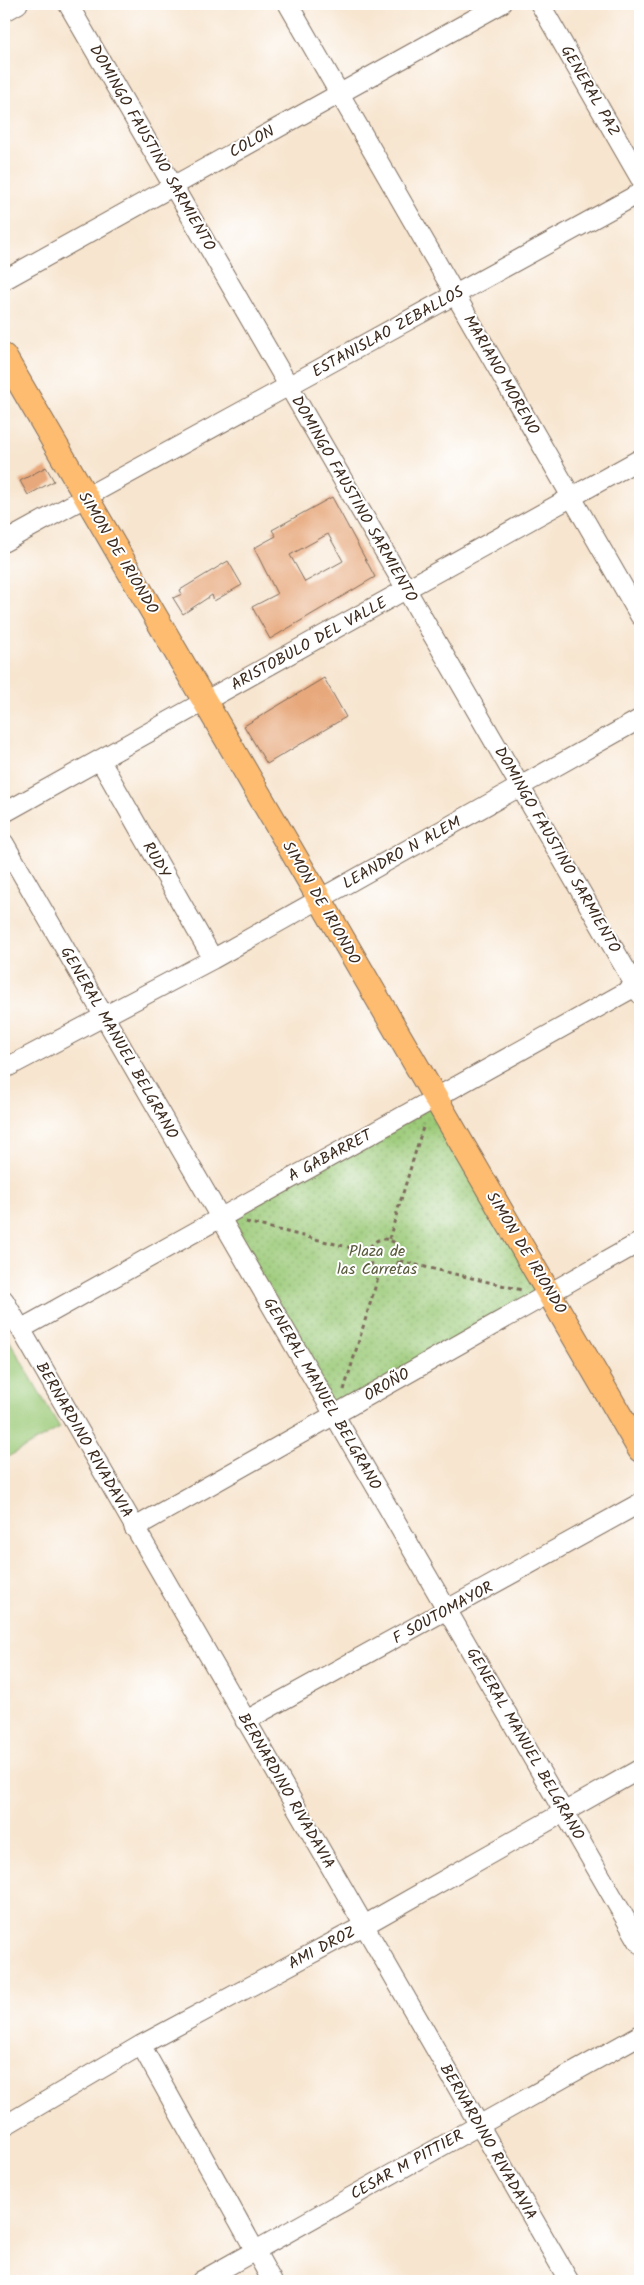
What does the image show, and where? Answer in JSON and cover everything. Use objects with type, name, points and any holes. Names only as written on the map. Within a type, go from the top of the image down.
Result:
[{"type":"main road","name":"SIMON DE IRIONDO","points":[[4,356],[206,701],[319,899],[430,1110],[550,1292],[640,1450]]},
{"type":"street","points":[[4,12],[18,4]]},
{"type":"street","name":"DOMINGO FAUSTINO SARMIENTO","points":[[68,4],[406,590],[639,988]]},
{"type":"street","name":"MARIANO MORENO","points":[[288,4],[640,616]]},
{"type":"street","name":"COLON","points":[[4,280],[501,4]]},
{"type":"street","name":"GENERAL PAZ","points":[[540,4],[640,178]]},
{"type":"street","name":"ESTANISLAO ZEBALLOS","points":[[4,542],[640,194]]},
{"type":"street","name":"ARISTOBULO DEL VALLE","points":[[4,813],[640,459]]},
{"type":"street","name":"LEANDRO N ALEM","points":[[4,1069],[105,1018],[213,959],[640,719]]},
{"type":"street","name":"RUDY","points":[[100,760],[213,959]]},
{"type":"street","name":"GENERAL MANUEL BELGRANO","points":[[4,843],[640,1944]]},
{"type":"street","name":"A GABARRET","points":[[20,1329],[220,1216],[430,1110],[639,988]]},
{"type":"street","name":"OROÑO","points":[[134,1528],[640,1242]]},
{"type":"street","name":"BERNARDINO RIVADAVIA","points":[[4,1300],[569,2281]]},
{"type":"street","name":"F SOUTOMAYOR","points":[[246,1721],[640,1504]]},
{"type":"street","name":"AMI DROZ","points":[[4,2126],[141,2045],[363,1926],[640,1769]]},
{"type":"street","name":"CESAR M PITTIER","points":[[201,2281],[640,2035]]},
{"type":"street","points":[[141,2045],[272,2281]]},
{"type":"path","points":[[389,1240],[430,1110]]},
{"type":"path","points":[[240,1221],[368,1252]]},
{"type":"path","points":[[378,1240],[389,1240],[393,1241],[400,1250],[400,1261],[393,1269],[380,1271],[370,1263],[368,1252],[373,1243],[378,1240]]},
{"type":"path","points":[[400,1261],[525,1291]]},
{"type":"path","points":[[342,1396],[380,1271]]},
{"type":"green space","name":"Plaza de las Carretas","points":[[435,1100],[550,1292],[335,1415],[220,1216]]},
{"type":"green space","points":[[4,1331],[60,1428],[4,1459]]},
{"type":"building","points":[[46,467],[54,481],[28,495],[20,481]]},
{"type":"building","points":[[332,497],[375,577],[270,639],[252,607],[277,594],[254,548],[276,536],[272,530]],"holes":[[[328,534],[343,561],[305,582],[290,555]]]},
{"type":"building","points":[[228,561],[242,585],[214,601],[212,595],[183,614],[173,598],[182,594],[180,590]]},
{"type":"building","points":[[324,678],[346,717],[267,764],[244,726]]}]
